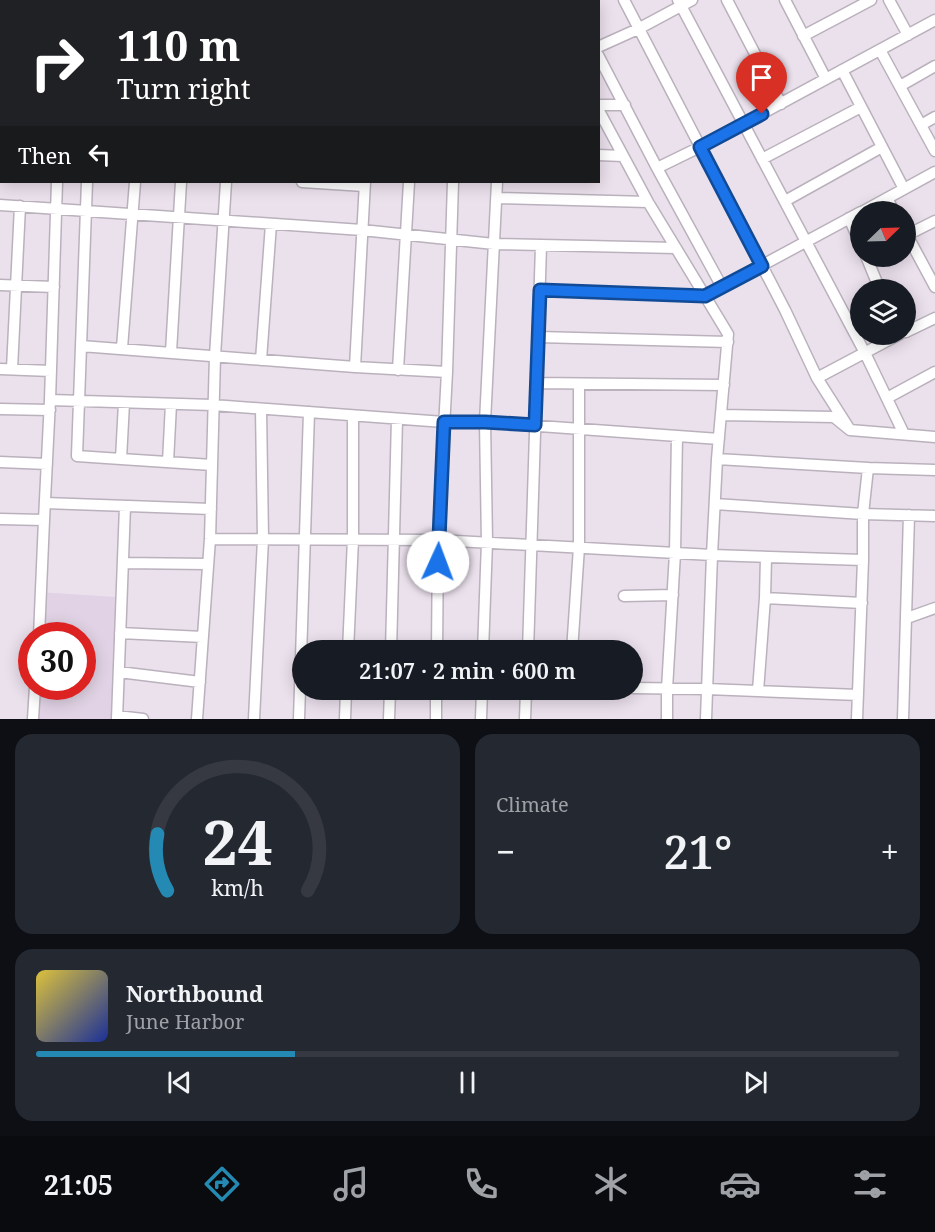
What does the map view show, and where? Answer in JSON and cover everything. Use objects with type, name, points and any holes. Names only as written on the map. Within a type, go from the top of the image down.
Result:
[{"type":"street","points":[[624,0],[818,378],[850,430]]},
{"type":"street","points":[[600,46],[638,29],[679,3],[692,0]]},
{"type":"street","points":[[727,0],[781,104]]},
{"type":"street","points":[[784,0],[826,79]]},
{"type":"street","points":[[804,36],[871,0]]},
{"type":"street","points":[[889,0],[908,35]]},
{"type":"street","points":[[679,3],[865,353],[904,435]]},
{"type":"street","points":[[657,168],[744,124],[935,20]]},
{"type":"street","points":[[880,50],[935,151]]},
{"type":"street","points":[[600,59],[722,286]]},
{"type":"street","points":[[900,86],[935,66]]},
{"type":"street","points":[[842,70],[904,189]]},
{"type":"street","points":[[600,107],[625,105]]},
{"type":"street","points":[[762,159],[861,106]]},
{"type":"street","points":[[600,111],[648,202],[728,334],[717,459],[706,719]]},
{"type":"street","points":[[921,125],[935,117]]},
{"type":"street","points":[[785,201],[882,147]]},
{"type":"street","points":[[600,155],[623,156]]},
{"type":"street","points":[[882,201],[935,172]]},
{"type":"street","points":[[40,622],[57,183]]},
{"type":"street","points":[[87,183],[77,456],[212,465]]},
{"type":"street","points":[[122,348],[135,183]]},
{"type":"street","points":[[171,352],[181,183]]},
{"type":"street","points":[[197,719],[210,539],[215,356],[226,183]]},
{"type":"street","points":[[333,183],[364,184],[355,367]]},
{"type":"street","points":[[399,369],[409,183]]},
{"type":"street","points":[[436,640],[438,540],[447,372],[453,183]]},
{"type":"street","points":[[483,640],[487,542],[485,422],[497,183]]},
{"type":"street","points":[[497,198],[648,202]]},
{"type":"street","points":[[0,205],[362,230],[494,244],[676,248]]},
{"type":"street","points":[[12,369],[20,206]]},
{"type":"street","points":[[540,290],[705,296],[849,218]]},
{"type":"street","points":[[916,230],[935,221]]},
{"type":"street","points":[[261,360],[271,224]]},
{"type":"street","points":[[528,640],[541,246]]},
{"type":"street","points":[[916,248],[932,272],[935,287]]},
{"type":"street","points":[[0,285],[54,287]]},
{"type":"street","points":[[916,327],[935,318]]},
{"type":"street","points":[[538,337],[728,342]]},
{"type":"street","points":[[818,378],[881,345]]},
{"type":"street","points":[[81,346],[447,372]]},
{"type":"street","points":[[0,369],[51,371]]},
{"type":"street","points":[[886,398],[935,372]]},
{"type":"street","points":[[536,383],[724,385]]},
{"type":"street","points":[[573,640],[579,547],[579,384]]},
{"type":"street","points":[[0,409],[79,401],[213,405],[719,439]]},
{"type":"street","points":[[122,459],[123,403]]},
{"type":"street","points":[[168,462],[171,404]]},
{"type":"street","points":[[254,719],[263,539],[261,409]]},
{"type":"street","points":[[299,719],[309,412]]},
{"type":"street","points":[[721,415],[834,417],[850,430],[935,437]]},
{"type":"street","points":[[348,640],[353,540],[354,416]]},
{"type":"street","points":[[391,640],[397,419]]},
{"type":"street","points":[[667,719],[675,553],[677,436]]},
{"type":"street","points":[[717,459],[935,470]]},
{"type":"street","points":[[0,462],[47,464]]},
{"type":"street","points":[[856,719],[863,514],[868,468]]},
{"type":"street","points":[[45,503],[211,509]]},
{"type":"street","points":[[715,504],[863,514],[935,516]]},
{"type":"street","points":[[125,506],[117,718],[143,719]]},
{"type":"street","points":[[903,719],[909,515]]},
{"type":"street","points":[[0,519],[44,520]]},
{"type":"street","points":[[210,539],[438,540],[712,555],[863,560]]},
{"type":"street","points":[[758,691],[766,556]]},
{"type":"street","points":[[123,563],[208,564]]},
{"type":"street","points":[[624,596],[673,595]]},
{"type":"street","points":[[765,598],[861,603]]},
{"type":"street","points":[[907,618],[935,608]]},
{"type":"street","points":[[120,633],[203,638]]},
{"type":"street","points":[[119,672],[200,682]]},
{"type":"street","points":[[643,688],[858,696]]},
{"type":"street","points":[[33,719],[34,700]]},
{"type":"street","points":[[345,719],[346,700]]},
{"type":"street","points":[[390,700],[390,719]]},
{"type":"street","points":[[435,719],[436,700]]},
{"type":"street","points":[[481,719],[482,700]]},
{"type":"street","points":[[525,719],[526,700]]},
{"type":"shaded area","points":[[39,592],[116,597],[112,719],[29,719],[30,700],[96,700],[96,622],[36,622]]},
{"type":"route","points":[[438,562],[444,422],[535,425],[540,290],[705,296],[762,266],[700,147],[762,114]]}]
